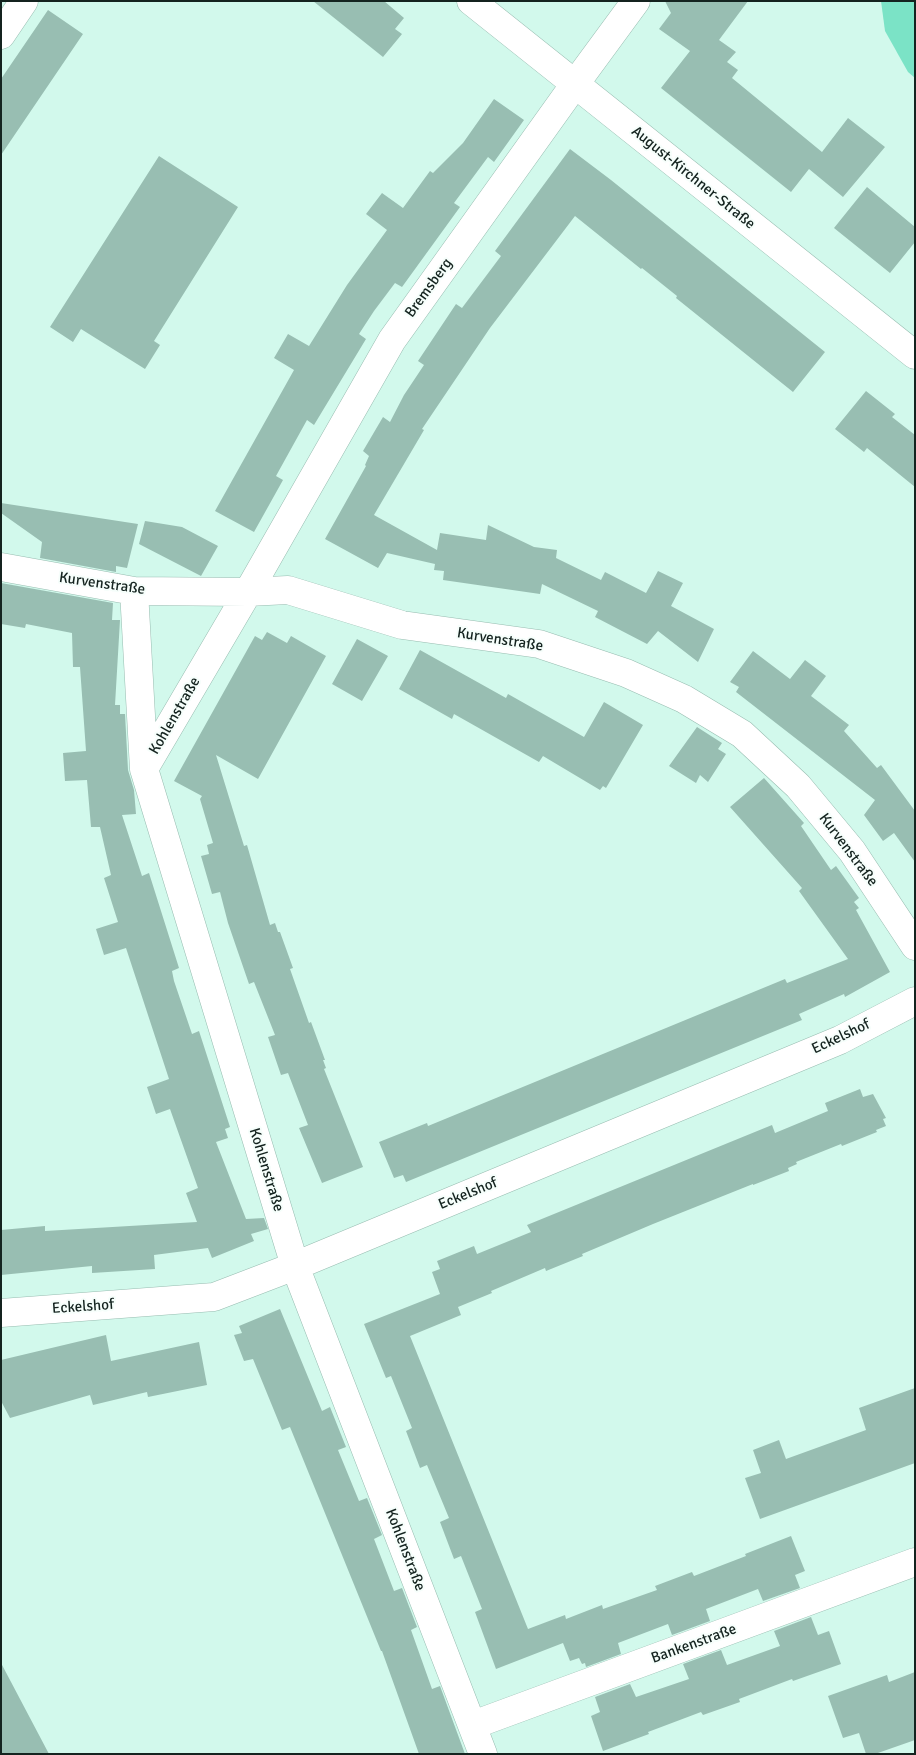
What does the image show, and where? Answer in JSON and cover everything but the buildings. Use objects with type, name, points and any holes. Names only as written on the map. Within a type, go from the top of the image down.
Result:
[{"type":"street","points":[[1,35],[24,1]]},
{"type":"street","name":"August-Kirchner-Straße","points":[[471,1],[915,355]]},
{"type":"street","name":"Bremsberg","points":[[248,592],[392,340],[636,1]]},
{"type":"street","name":"Kurvenstraße","points":[[1,567],[134,591],[248,592],[288,590],[402,625],[539,644],[626,673],[684,699],[742,734],[798,786],[852,852],[915,946]]},
{"type":"street","points":[[134,591],[144,769]]},
{"type":"street","name":"Kohlenstraße","points":[[248,592],[144,769],[295,1266],[483,1754]]},
{"type":"street","name":"Eckelshof","points":[[1,1312],[214,1297],[295,1266],[840,1040],[915,1001]]},
{"type":"street","name":"Bankenstraße","points":[[473,1725],[915,1562]]},
{"type":"green space","points":[[881,1],[915,1],[915,78],[908,72],[885,31]]}]
